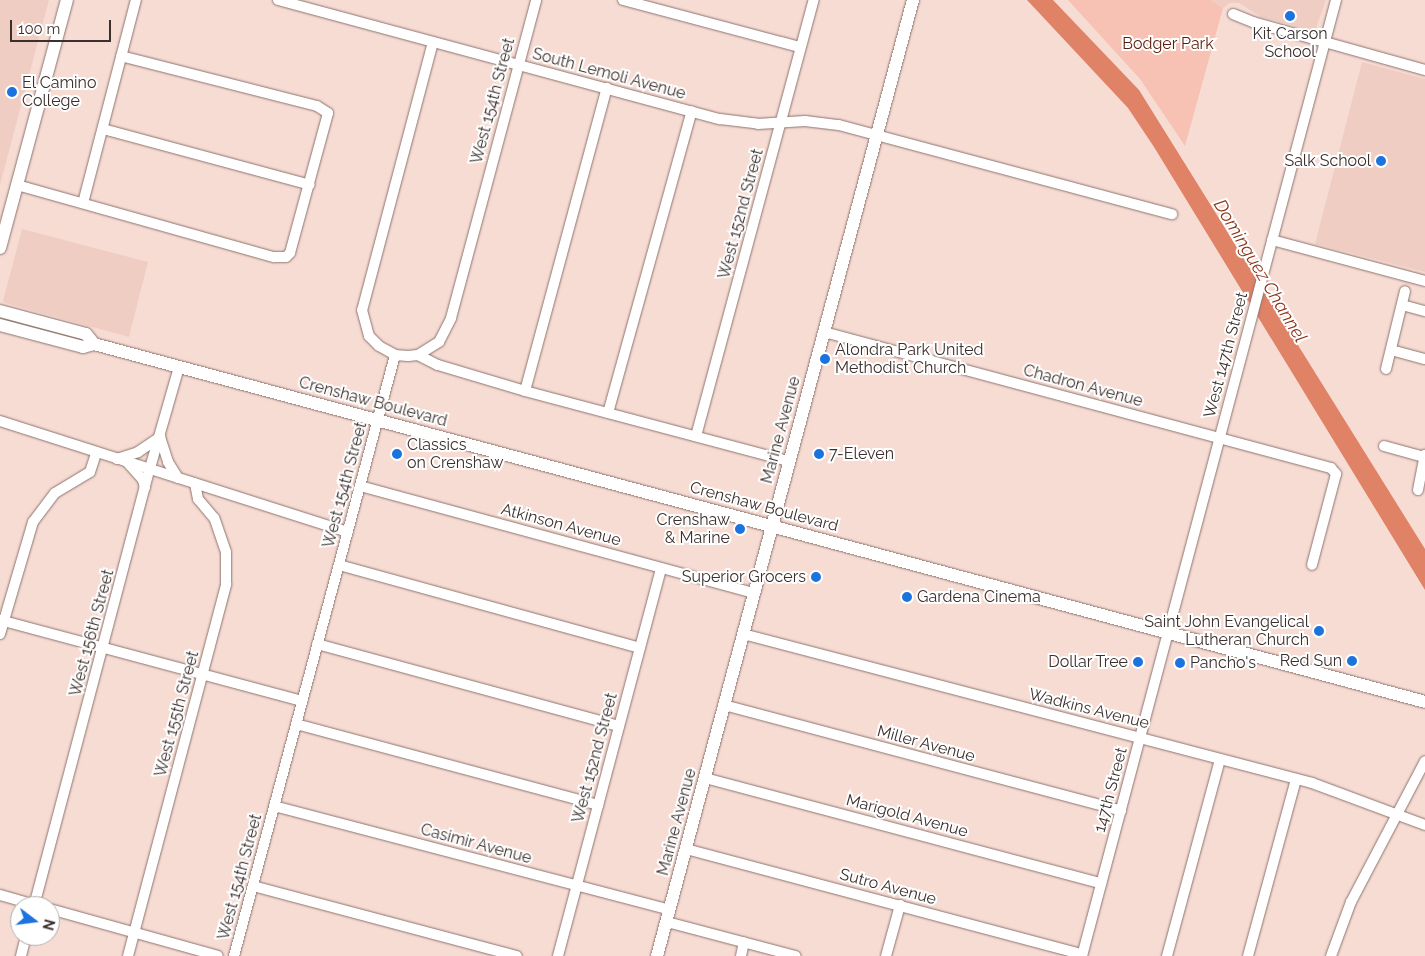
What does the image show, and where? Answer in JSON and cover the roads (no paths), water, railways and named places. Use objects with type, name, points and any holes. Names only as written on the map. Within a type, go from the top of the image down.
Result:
[{"type":"main road","points":[[0,248],[66,0]]},
{"type":"main road","name":"Marine Avenue","points":[[658,956],[913,0]]},
{"type":"main road","name":"Crenshaw Boulevard","points":[[0,311],[86,334],[94,344]]},
{"type":"main road","name":"Crenshaw Boulevard","points":[[0,325],[83,347],[94,344],[1425,702]]},
{"type":"street","points":[[82,204],[136,0]]},
{"type":"street","name":"South Lemoli Avenue","points":[[278,0],[692,111],[739,122],[828,123],[1172,214]]},
{"type":"street","name":"West 154th Street","points":[[418,355],[439,342],[451,318],[536,0]]},
{"type":"street","points":[[623,0],[800,48]]},
{"type":"street","name":"West 152nd Street","points":[[696,436],[814,0]]},
{"type":"street","name":"West 147th Street","points":[[1169,632],[1336,0]]},
{"type":"street","points":[[1233,14],[1253,22],[1425,70]]},
{"type":"street","points":[[433,42],[362,310],[369,336],[379,346],[395,355],[418,355],[438,365],[525,390],[789,461]]},
{"type":"street","points":[[17,185],[274,257],[286,257],[294,245],[326,127],[328,113],[318,106],[121,56]]},
{"type":"street","points":[[525,390],[607,88]]},
{"type":"street","points":[[608,412],[692,111]]},
{"type":"street","points":[[103,129],[310,185]]},
{"type":"street","points":[[1272,240],[1425,281]]},
{"type":"street","points":[[1386,369],[1405,291]]},
{"type":"street","points":[[1402,305],[1425,311]]},
{"type":"street","name":"Chadron Avenue","points":[[824,332],[1220,437],[1334,470],[1336,474],[1312,566]]},
{"type":"street","points":[[1391,350],[1425,359]]},
{"type":"street","name":"West 154th Street","points":[[234,956],[395,355]]},
{"type":"street","name":"West 156th Street","points":[[39,896],[150,468],[180,367]]},
{"type":"street","points":[[0,421],[348,532]]},
{"type":"street","points":[[122,460],[144,449],[160,436],[168,462],[178,478]]},
{"type":"street","points":[[1384,446],[1425,456],[1419,490]]},
{"type":"street","points":[[0,634],[2,620],[33,522],[55,493],[90,472],[96,453]]},
{"type":"street","points":[[122,460],[143,480],[145,488]]},
{"type":"street","name":"West 155th Street","points":[[128,956],[223,600],[228,566],[218,529],[198,499],[195,484]]},
{"type":"street","name":"Atkinson Avenue","points":[[360,486],[754,593]]},
{"type":"street","points":[[339,565],[640,648]]},
{"type":"street","name":"West 152nd Street","points":[[558,956],[661,568]]},
{"type":"street","points":[[2,620],[302,701]]},
{"type":"street","name":"147th Street","points":[[1082,955],[1169,632]]},
{"type":"street","name":"Wadkins Avenue","points":[[743,634],[1296,779],[1425,826]]},
{"type":"street","points":[[318,644],[619,726]]},
{"type":"street","name":"Miller Avenue","points":[[724,705],[1121,811]]},
{"type":"street","points":[[296,724],[598,805]]},
{"type":"street","points":[[1167,956],[1220,758]]},
{"type":"street","points":[[1331,956],[1350,902],[1399,815],[1425,761]]},
{"type":"street","name":"Marigold Avenue","points":[[705,778],[1101,883]]},
{"type":"street","points":[[1248,956],[1296,779]]},
{"type":"street","name":"Casimir Avenue","points":[[274,806],[576,886],[744,942],[796,956]]},
{"type":"street","name":"Sutro Avenue","points":[[686,849],[1082,955]]},
{"type":"street","points":[[253,886],[517,956]]},
{"type":"street","points":[[886,956],[900,905]]},
{"type":"street","points":[[60,912],[218,956]]},
{"type":"street","points":[[741,956],[744,942]]},
{"type":"place","name":"Kit Carson School","points":[[1290,16]]},
{"type":"place","name":"El Camino College","points":[[12,92]]},
{"type":"place","name":"Salk School","points":[[1381,161]]},
{"type":"place","name":"Alondra Park United Methodist Church","points":[[825,359]]},
{"type":"place","name":"Classics on Crenshaw","points":[[397,454]]},
{"type":"place","name":"7-Eleven","points":[[819,454]]},
{"type":"place","name":"Crenshaw & Marine","points":[[740,529]]},
{"type":"place","name":"Superior Grocers","points":[[816,577]]},
{"type":"place","name":"Gardena Cinema","points":[[907,597]]},
{"type":"place","name":"Saint John Evangelical Lutheran Church","points":[[1319,631]]},
{"type":"place","name":"Red Sun","points":[[1352,661]]},
{"type":"place","name":"Dollar Tree","points":[[1138,662]]},
{"type":"place","name":"Pancho's","points":[[1180,663]]},
{"type":"park label","name":"Bodger Park","points":[[1168,44]]},
{"type":"water label","name":"Dominguez Channel","points":[[1260,271]]}]
